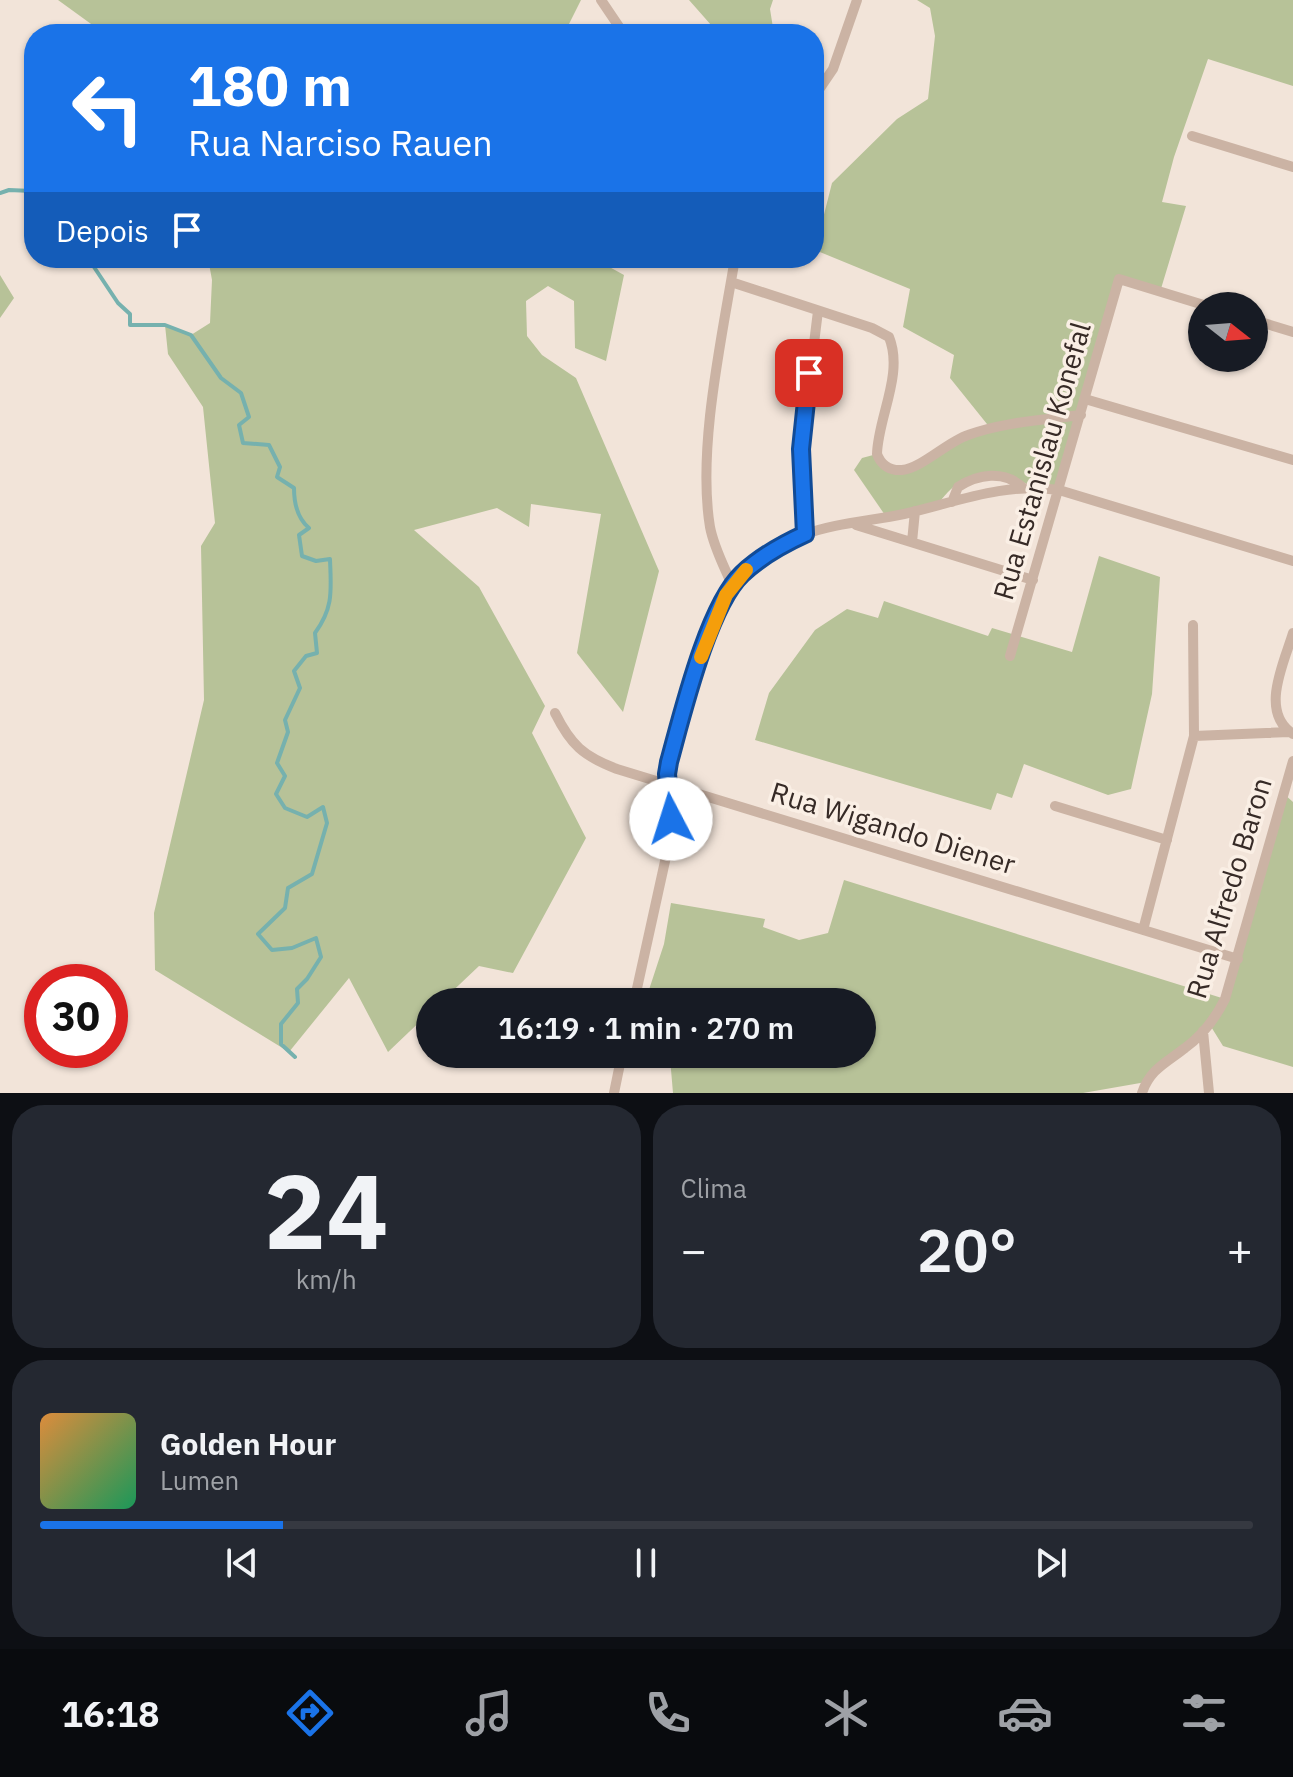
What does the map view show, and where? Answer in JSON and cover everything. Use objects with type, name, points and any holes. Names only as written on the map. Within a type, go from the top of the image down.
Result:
[{"type":"street","points":[[601,0],[617,24]]},
{"type":"street","points":[[824,82],[833,69],[857,0]]},
{"type":"street","points":[[1192,136],[1293,167]]},
{"type":"street","points":[[732,585],[713,538],[708,489],[712,408],[733,268]]},
{"type":"street","name":"Rua Estanislau Konefal","points":[[1010,656],[1119,279],[1188,300]]},
{"type":"street","points":[[731,282],[872,328],[889,337],[892,369],[877,454],[886,467],[909,468],[947,444],[974,433],[1081,415]]},
{"type":"street","points":[[805,534],[801,449],[818,311]]},
{"type":"street","points":[[1268,324],[1293,332]]},
{"type":"street","points":[[1085,399],[1293,460]]},
{"type":"street","points":[[952,502],[958,487],[982,476],[1006,477],[1022,487]]},
{"type":"street","points":[[637,988],[671,834],[669,762],[683,711],[716,617],[732,585],[759,561],[805,534],[1001,489],[1022,487],[1059,490],[1293,561]]},
{"type":"street","points":[[912,542],[915,511]]},
{"type":"street","points":[[854,524],[1033,580]]},
{"type":"street","points":[[1143,930],[1194,736],[1193,625]]},
{"type":"street","points":[[1291,733],[1278,716],[1276,699],[1293,633]]},
{"type":"street","name":"Rua Wigando Diener","points":[[555,713],[571,742],[588,756],[617,769],[1238,959]]},
{"type":"street","points":[[1194,736],[1291,733]]},
{"type":"street","name":"Rua Alfredo Baron","points":[[1142,1093],[1154,1070],[1203,1031],[1225,999],[1293,761]]},
{"type":"street","points":[[1055,806],[1167,840]]},
{"type":"street","points":[[1203,1031],[1209,1093]]},
{"type":"street","points":[[614,1093],[619,1068]]},
{"type":"green space","points":[[58,0],[581,0],[569,24],[91,24]]},
{"type":"green space","points":[[689,0],[773,0],[770,9],[772,24],[710,24]]},
{"type":"green space","points":[[917,0],[1293,0],[1293,86],[1208,59],[1162,202],[1186,206],[1160,292],[1120,279],[1059,490],[1034,487],[1001,473],[979,473],[960,482],[937,506],[887,518],[854,470],[862,458],[877,454],[879,460],[901,470],[991,429],[950,378],[954,355],[903,327],[910,289],[824,254],[824,215],[832,183],[897,119],[928,99],[935,36],[930,8]]},
{"type":"green space","points":[[210,268],[611,268],[624,275],[606,361],[575,348],[574,301],[548,286],[526,301],[527,336],[542,355],[576,378],[659,571],[623,712],[577,653],[601,514],[531,504],[529,527],[497,508],[414,530],[479,587],[545,706],[532,733],[586,838],[513,973],[479,966],[456,988],[416,988],[416,1025],[388,1052],[349,978],[289,1052],[155,970],[154,913],[204,700],[201,546],[215,523],[203,407],[168,354],[165,325],[191,335],[210,323]]},
{"type":"green space","points":[[0,275],[14,298],[0,318]]},
{"type":"green space","points":[[1099,556],[1160,577],[1152,694],[1131,789],[1108,795],[1024,764],[1012,798],[997,793],[991,810],[755,740],[769,693],[815,630],[847,609],[878,618],[884,601],[988,636],[992,628],[1072,652]]},
{"type":"green space","points":[[1284,794],[1293,802],[1293,1067],[1223,1046],[1210,1025],[1146,1082],[1083,1093],[673,1093],[671,1068],[876,1068],[876,988],[650,988],[664,944],[671,903],[765,919],[763,927],[799,940],[828,933],[844,880],[1225,999]]},
{"type":"waterway","points":[[0,193],[24,191]]},
{"type":"waterway","points":[[95,268],[118,303],[130,314],[130,325],[165,325],[191,335],[221,378],[241,393],[249,417],[239,425],[243,443],[269,445],[280,467],[277,477],[294,488],[297,510],[309,528],[299,535],[302,556],[316,561],[330,559],[330,598],[326,615],[315,633],[317,653],[306,656],[294,671],[300,688],[285,720],[288,732],[277,763],[285,776],[276,794],[285,808],[307,817],[323,807],[327,823],[312,874],[288,888],[285,908],[258,934],[272,950],[292,948],[316,938],[321,957],[297,989],[298,1003],[281,1024],[281,1044],[295,1057]]},
{"type":"slow traffic","points":[[701,657],[726,595],[746,570]]},
{"type":"route","points":[[671,819],[667,774],[669,762],[697,669],[726,595],[742,573],[805,534],[801,449],[809,373]]}]
